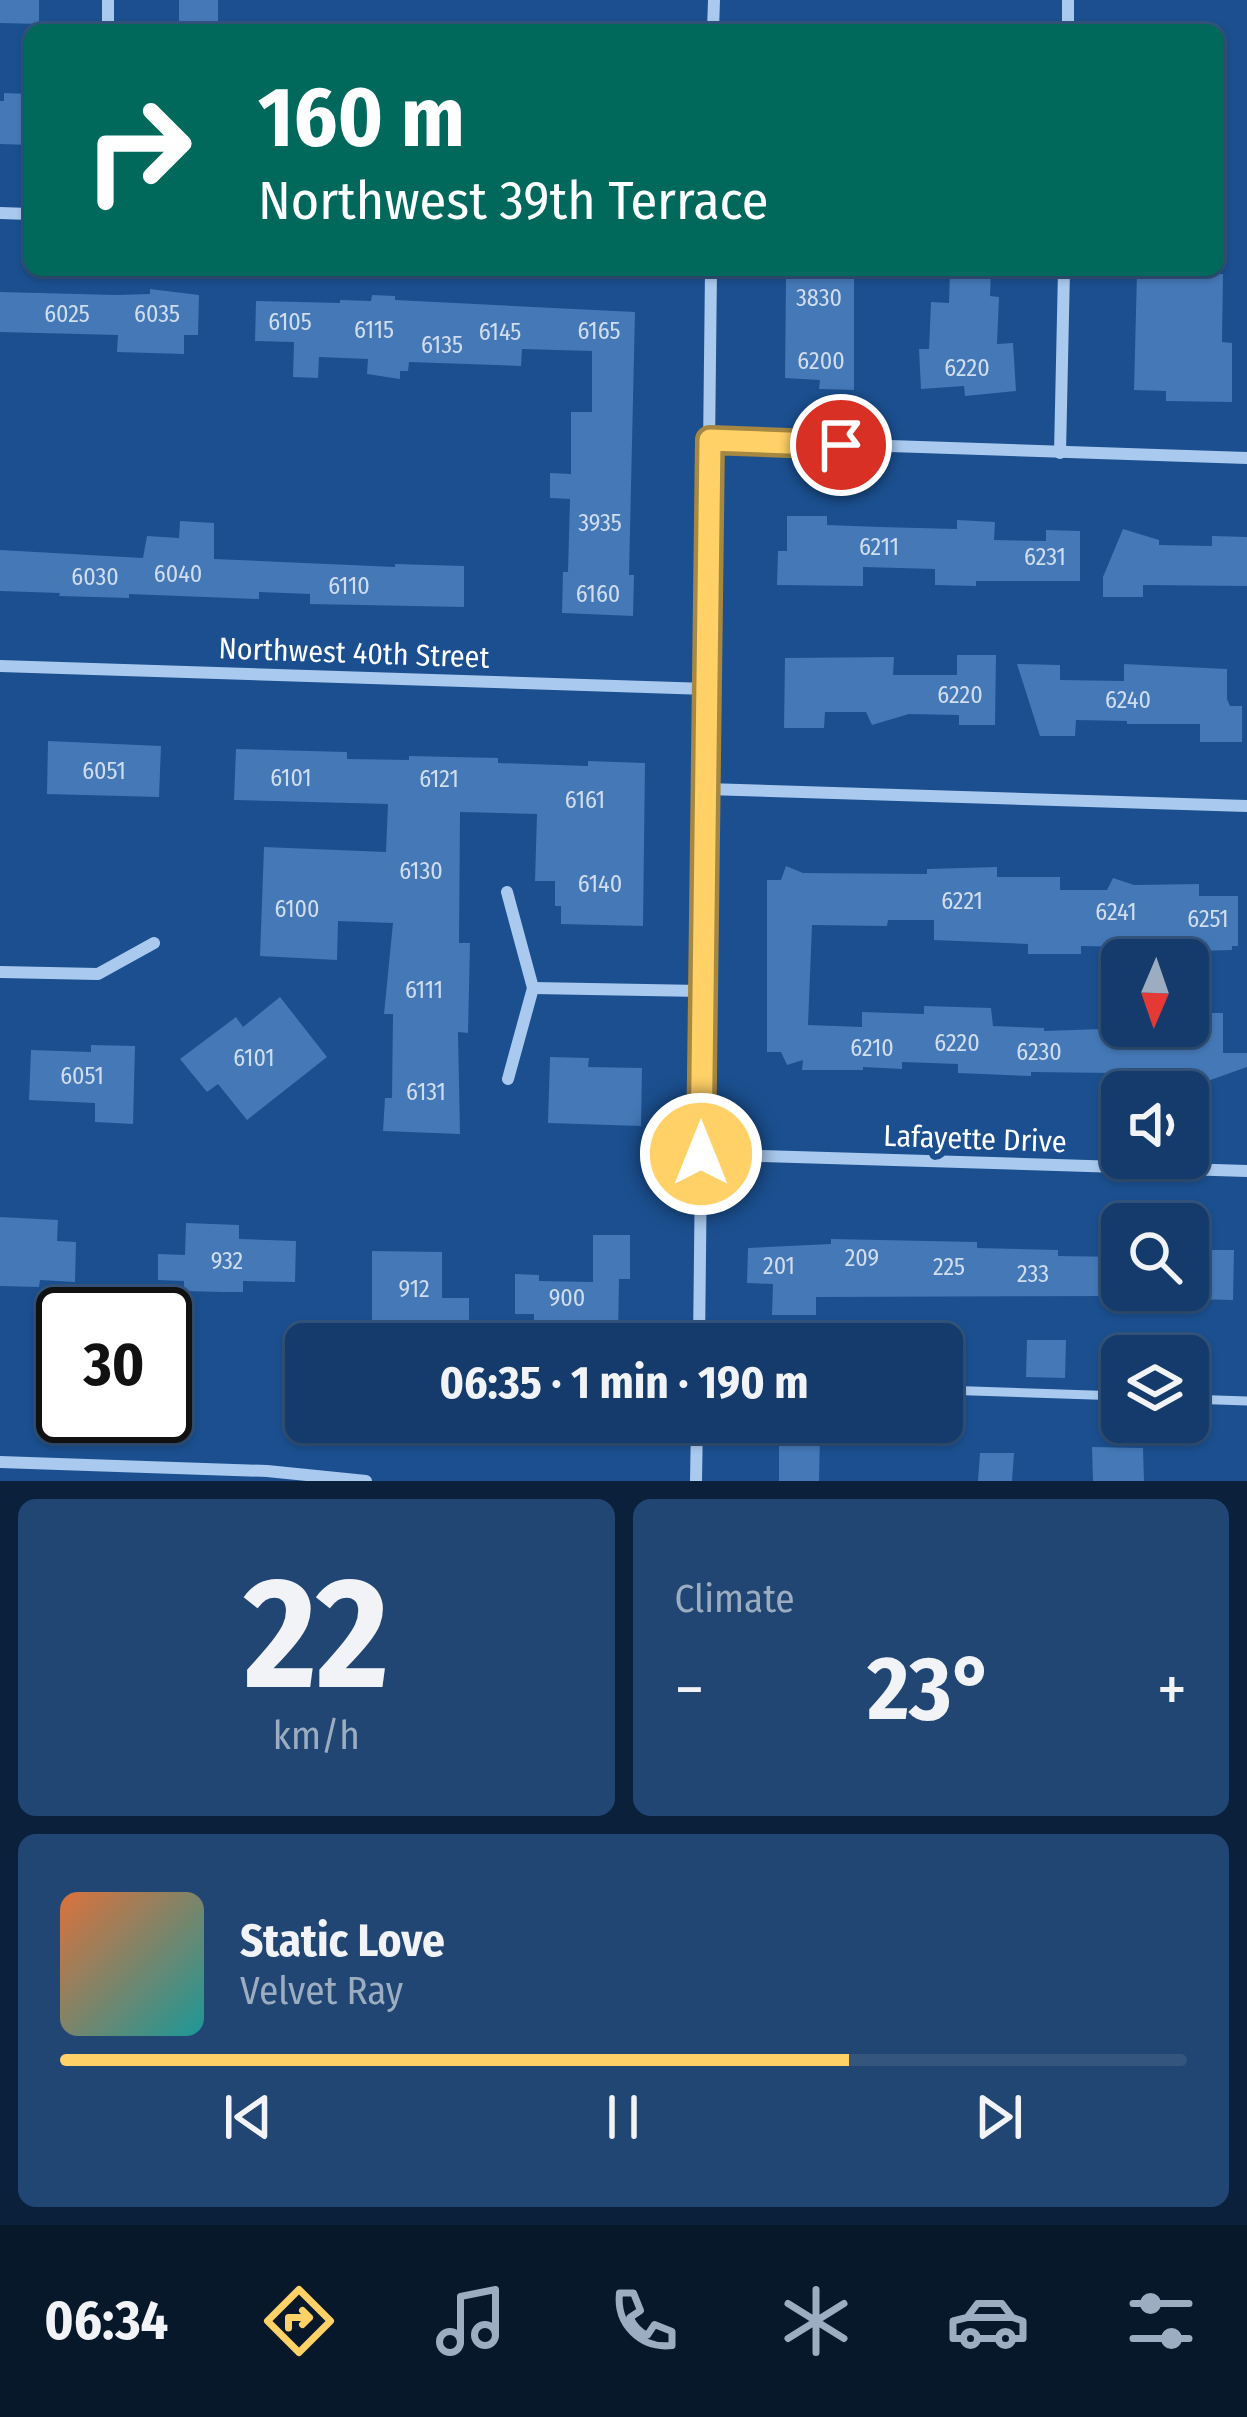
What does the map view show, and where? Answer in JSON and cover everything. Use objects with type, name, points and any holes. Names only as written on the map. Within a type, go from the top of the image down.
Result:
[{"type":"street","points":[[699,1323],[711,276]]},
{"type":"street","points":[[1060,453],[1064,276]]},
{"type":"street","points":[[710,440],[1247,458]]},
{"type":"street","name":"Northwest 40th Street","points":[[0,666],[706,689]]},
{"type":"street","points":[[707,789],[1247,806]]},
{"type":"street","points":[[506,892],[533,988],[508,1079]]},
{"type":"street","points":[[0,972],[98,974],[154,943]]},
{"type":"street","points":[[533,988],[702,992]]},
{"type":"street","name":"Lafayette Drive","points":[[701,1154],[1247,1171]]},
{"type":"street","points":[[696,1481],[697,1443]]},
{"type":"street","points":[[0,1462],[267,1471],[366,1481]]},
{"type":"lane","points":[[963,1391],[1101,1395]]},
{"type":"lane","points":[[1209,1400],[1247,1401]]},
{"type":"building","points":[[0,0],[39,0],[39,24],[0,23]]},
{"type":"building","points":[[179,0],[218,0],[218,24],[179,24]]},
{"type":"building","points":[[4,93],[24,94],[24,145],[0,144],[0,101]]},
{"type":"building","points":[[854,276],[854,390],[819,389],[820,380],[785,378],[786,278]]},
{"type":"building","points":[[950,276],[991,276],[990,296],[999,297],[997,344],[1013,343],[1016,391],[965,396],[964,386],[921,389],[919,349],[929,349],[931,302],[949,303]]},
{"type":"building","points":[[1137,276],[1223,276],[1222,342],[1232,343],[1232,402],[1166,401],[1166,391],[1134,390]]},
{"type":"building","points":[[150,289],[199,295],[198,335],[184,335],[184,354],[117,352],[118,335],[0,332],[0,292],[117,295],[150,294]]},
{"type":"building","points":[[372,295],[635,312],[629,575],[634,575],[633,616],[562,613],[570,499],[550,498],[550,473],[571,474],[571,412],[592,412],[592,351],[522,349],[521,366],[409,362],[408,371],[400,371],[400,379],[367,374],[368,359],[319,357],[318,378],[293,377],[294,342],[255,341],[256,301],[340,303],[371,301]]},
{"type":"building","points":[[787,516],[827,516],[827,525],[880,527],[957,529],[957,520],[995,522],[994,540],[1046,541],[1046,530],[1080,531],[1080,581],[935,585],[935,569],[863,567],[863,586],[777,585],[778,551],[787,551]]},
{"type":"building","points":[[180,521],[214,523],[214,559],[464,566],[464,607],[310,604],[310,594],[259,592],[259,599],[0,591],[0,550],[143,558],[147,536],[179,538]]},
{"type":"building","points":[[1123,529],[1159,540],[1159,545],[1212,546],[1212,536],[1247,537],[1247,586],[1143,585],[1143,597],[1103,597],[1103,577]]},
{"type":"building","points":[[957,655],[996,655],[995,725],[959,725],[959,715],[909,714],[872,725],[866,712],[825,712],[824,728],[784,728],[785,658],[894,657],[893,675],[957,675]]},
{"type":"building","points":[[1017,664],[1060,665],[1060,680],[1124,681],[1124,664],[1227,669],[1227,699],[1230,706],[1242,706],[1242,742],[1200,742],[1200,724],[1127,721],[1076,720],[1075,736],[1040,736]]},
{"type":"building","points":[[48,741],[161,746],[159,797],[47,794]]},
{"type":"building","points":[[236,749],[347,752],[347,759],[409,760],[409,756],[588,766],[588,761],[645,763],[643,926],[561,924],[555,881],[535,881],[537,814],[460,812],[459,943],[470,943],[468,1033],[458,1032],[460,1134],[383,1131],[385,1098],[392,1098],[393,1014],[384,1014],[393,923],[338,921],[337,960],[260,956],[264,847],[386,852],[388,804],[234,800]]},
{"type":"building","points":[[786,866],[803,873],[927,874],[927,869],[997,867],[997,877],[1060,877],[1060,890],[1107,890],[1113,878],[1134,885],[1199,884],[1199,896],[1238,896],[1238,946],[1232,950],[1209,951],[1209,939],[1196,937],[1134,938],[1101,939],[1101,946],[1081,946],[1081,954],[1028,954],[1028,944],[934,940],[934,920],[888,920],[887,926],[812,925],[808,1025],[862,1027],[862,1012],[924,1014],[924,1006],[991,1008],[993,1026],[1101,1029],[1101,1047],[1209,1047],[1209,1013],[1223,1013],[1223,1053],[1247,1053],[1247,1067],[1209,1081],[1209,1071],[1196,1070],[1031,1072],[1031,1076],[958,1073],[958,1064],[902,1062],[902,1069],[863,1070],[802,1070],[803,1060],[787,1065],[781,1052],[767,1052],[767,880],[781,880]]},
{"type":"building","points":[[280,997],[327,1057],[247,1120],[218,1084],[207,1092],[180,1059],[236,1017],[243,1027]]},
{"type":"building","points":[[91,1045],[135,1046],[133,1124],[95,1122],[95,1103],[29,1100],[31,1050],[91,1052]]},
{"type":"building","points":[[550,1057],[589,1058],[588,1067],[642,1068],[641,1126],[548,1123]]},
{"type":"building","points":[[0,1217],[58,1220],[57,1241],[76,1242],[75,1282],[40,1280],[39,1287],[0,1286]]},
{"type":"building","points":[[186,1223],[239,1225],[239,1239],[296,1241],[295,1282],[243,1281],[243,1292],[222,1292],[192,1291],[192,1287],[184,1287],[184,1281],[158,1280],[158,1254],[185,1255]]},
{"type":"building","points":[[593,1235],[630,1235],[630,1279],[619,1279],[618,1323],[534,1323],[534,1314],[515,1314],[515,1274],[539,1275],[539,1281],[593,1282]]},
{"type":"building","points":[[831,1239],[977,1242],[977,1248],[1058,1250],[1058,1256],[1101,1257],[1101,1296],[816,1297],[816,1315],[772,1315],[773,1284],[747,1283],[748,1248],[831,1244]]},
{"type":"building","points":[[1209,1250],[1234,1250],[1233,1300],[1209,1299]]},
{"type":"building","points":[[372,1251],[442,1252],[442,1298],[469,1298],[469,1323],[372,1323]]},
{"type":"building","points":[[1027,1340],[1066,1340],[1065,1378],[1026,1377]]},
{"type":"building","points":[[779,1443],[820,1443],[819,1481],[779,1481]]},
{"type":"building","points":[[1092,1447],[1143,1448],[1144,1481],[1093,1481]]},
{"type":"building","points":[[980,1453],[1014,1453],[1012,1481],[978,1481]]},
{"type":"route","points":[[701,1154],[710,440],[841,445]]}]
